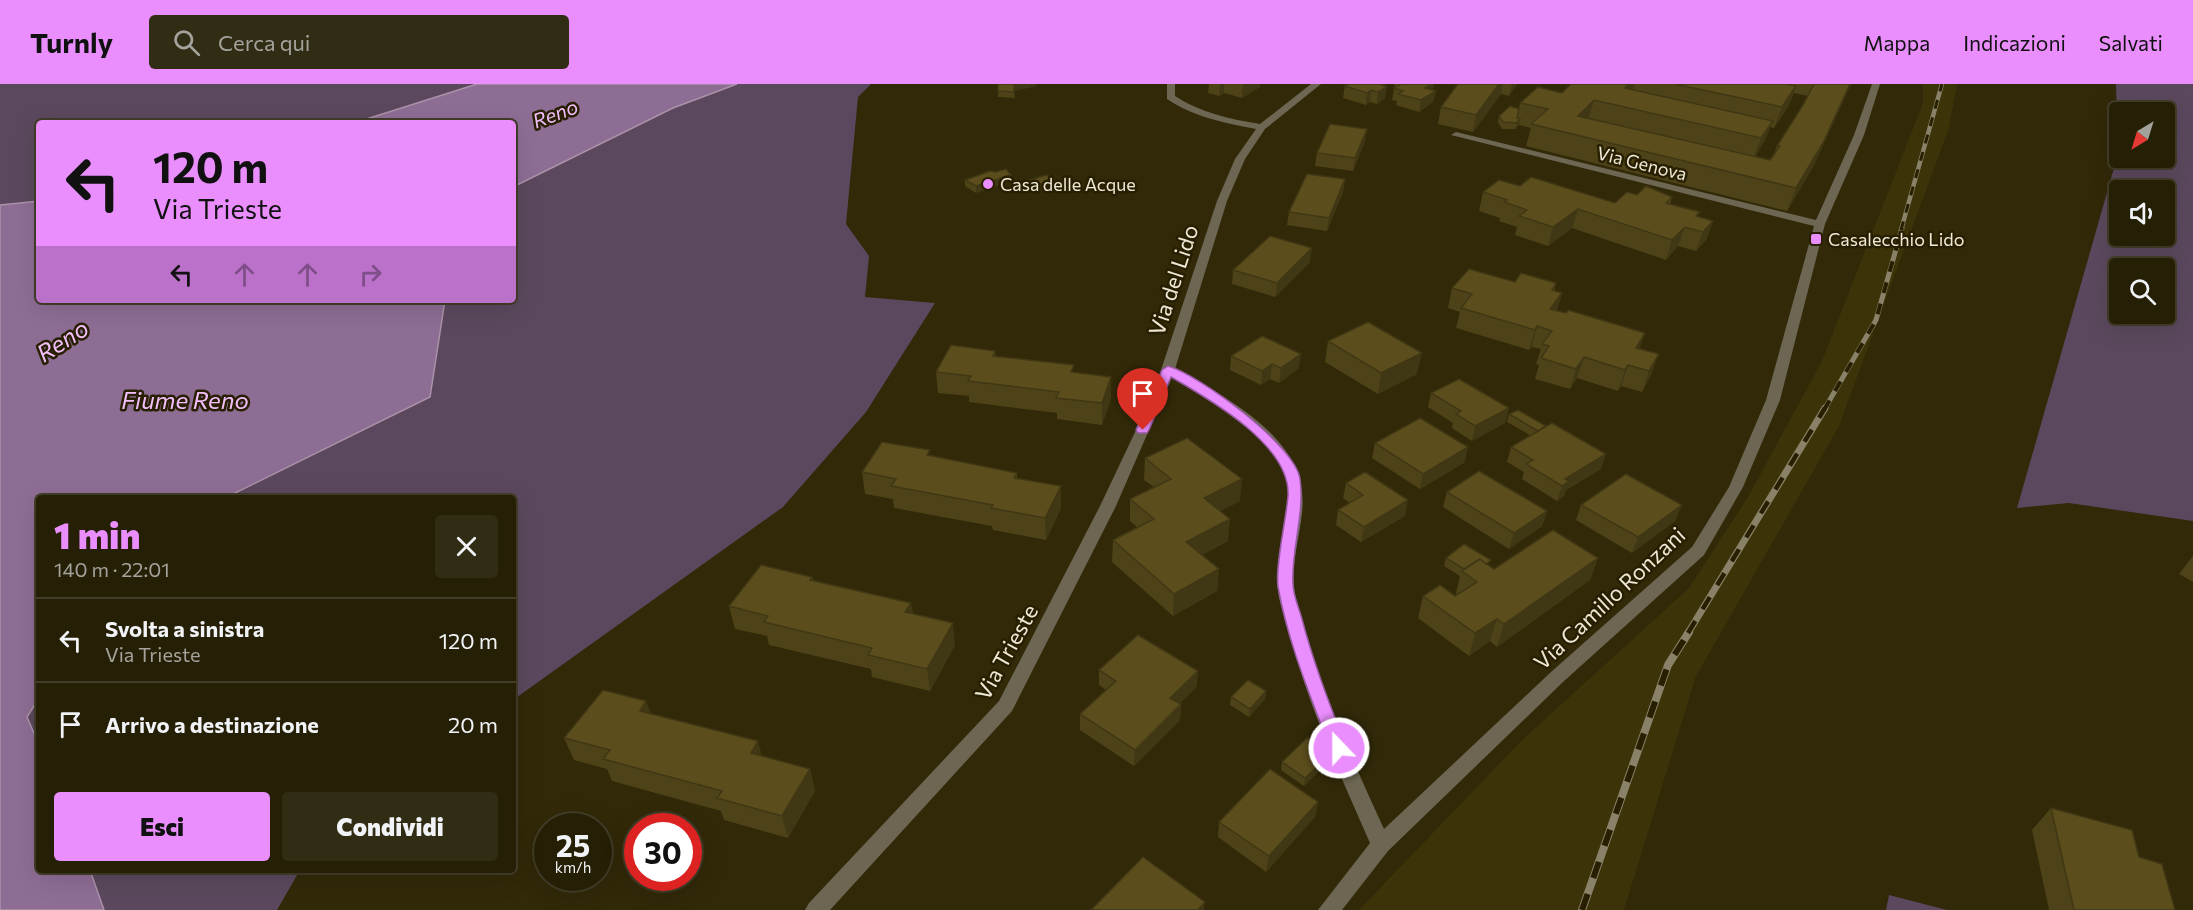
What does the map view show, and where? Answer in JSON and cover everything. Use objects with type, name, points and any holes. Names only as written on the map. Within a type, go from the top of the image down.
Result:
[{"type":"street","points":[[1171,84],[1170,97],[1188,109],[1212,118],[1262,127]]},
{"type":"street","name":"Via del Lido","points":[[1317,84],[1262,127],[1240,159],[1222,201],[1168,370],[1218,399],[1256,429],[1281,454],[1293,476],[1293,518],[1285,584],[1306,666],[1381,845]]},
{"type":"street","name":"Via Camillo Ronzani","points":[[1329,910],[1381,845],[1557,677],[1698,551],[1736,487],[1773,400],[1820,224],[1859,135],[1876,84]]},
{"type":"street","name":"Via Genova","points":[[1456,135],[1820,224]]},
{"type":"street","name":"Via Trieste","points":[[816,910],[1006,706],[1108,506],[1168,370]]},
{"type":"shaded area","points":[[0,84],[871,84],[858,97],[846,224],[869,256],[865,297],[935,303],[866,412],[783,507],[516,698],[516,495],[36,495],[36,873],[298,873],[277,910],[0,910]]},
{"type":"shaded area","points":[[1923,84],[1957,84],[1949,128],[1839,426],[1696,676],[1624,910],[1359,910],[1520,742],[1689,588],[1748,497],[1822,361],[1923,103]]},
{"type":"shaded area","points":[[2116,84],[2193,84],[2193,521],[2069,503],[2017,508],[2109,186],[2109,246],[2175,246],[2175,180],[2111,180],[2114,168],[2175,168],[2175,102],[2117,102]]},
{"type":"shaded area","points":[[1889,895],[1947,910],[1886,910]]},
{"type":"water","name":"Reno","points":[[477,84],[737,84],[673,108],[516,186],[516,120],[363,120]]},
{"type":"water","name":"Fiume Reno","points":[[36,201],[36,303],[445,303],[430,397],[231,495],[36,495],[36,703],[27,717],[36,738],[36,873],[91,873],[104,910],[0,910],[0,205]]},
{"type":"building","points":[[998,84],[1020,84],[1014,85],[1014,92],[998,91]]},
{"type":"building","points":[[1379,84],[1387,87],[1378,92],[1371,90],[1367,93],[1345,86]]},
{"type":"building","points":[[1401,84],[1431,84],[1425,88],[1436,91],[1421,100],[1398,94],[1403,91],[1394,88]]},
{"type":"building","points":[[1458,84],[1499,84],[1476,115],[1441,107]]},
{"type":"building","points":[[1571,84],[1629,84],[1625,88],[1773,121],[1761,138],[1594,100],[1578,116],[1770,160],[1814,84],[1850,84],[1823,143],[1796,188],[1531,124],[1548,109],[1520,103],[1538,87],[1562,93]]},
{"type":"building","points":[[1675,84],[1786,84],[1796,86],[1782,107]]},
{"type":"building","points":[[1510,106],[1519,109],[1517,118],[1520,119],[1517,123],[1503,122],[1499,116]]},
{"type":"building","points":[[1330,124],[1367,129],[1355,158],[1317,153]]},
{"type":"building","points":[[1006,169],[1011,175],[976,186],[965,180],[990,171]]},
{"type":"building","points":[[1307,174],[1345,179],[1329,218],[1289,212]]},
{"type":"building","points":[[1046,175],[1054,179],[1035,186],[1026,181]]},
{"type":"building","points":[[1531,177],[1615,203],[1627,192],[1637,195],[1646,186],[1672,197],[1666,203],[1700,212],[1696,216],[1713,221],[1703,232],[1685,227],[1672,240],[1578,209],[1553,227],[1519,216],[1527,210],[1483,192],[1499,180],[1520,186]]},
{"type":"building","points":[[1270,236],[1312,248],[1277,283],[1233,270]]},
{"type":"building","points":[[1469,269],[1515,282],[1521,273],[1556,283],[1552,290],[1562,293],[1550,309],[1566,313],[1568,310],[1645,333],[1636,348],[1659,354],[1649,371],[1628,365],[1625,370],[1584,357],[1576,369],[1541,358],[1549,346],[1542,344],[1552,331],[1537,326],[1535,330],[1461,308],[1472,294],[1452,288]]},
{"type":"building","points":[[1368,322],[1422,353],[1381,373],[1328,341]]},
{"type":"building","points":[[1262,336],[1301,354],[1281,368],[1272,364],[1262,371],[1231,356]]},
{"type":"building","points":[[951,345],[995,351],[993,356],[1074,365],[1071,372],[1111,377],[1102,403],[1056,398],[1059,392],[968,381],[971,376],[936,372]]},
{"type":"building","points":[[1459,379],[1509,408],[1475,426],[1456,414],[1461,411],[1431,393]]},
{"type":"building","points":[[1518,410],[1546,426],[1538,431],[1509,414]]},
{"type":"building","points":[[1420,418],[1468,447],[1423,474],[1375,443]]},
{"type":"building","points":[[1552,423],[1606,454],[1565,479],[1569,481],[1562,486],[1526,464],[1533,460],[1511,447]]},
{"type":"building","points":[[1187,438],[1242,479],[1204,498],[1230,519],[1186,542],[1219,569],[1174,594],[1113,540],[1154,519],[1130,499],[1171,479],[1145,458]]},
{"type":"building","points":[[882,442],[930,450],[927,455],[1017,473],[1014,478],[1061,486],[1045,518],[991,508],[993,505],[891,486],[896,479],[862,472]]},
{"type":"building","points":[[1479,471],[1547,511],[1514,533],[1447,492]]},
{"type":"building","points":[[1365,472],[1408,500],[1364,527],[1338,510],[1363,495],[1346,483]]},
{"type":"building","points":[[1626,474],[1682,505],[1638,537],[1581,505]]},
{"type":"building","points":[[1553,530],[1598,558],[1504,624],[1497,619],[1475,633],[1423,596],[1440,585],[1455,596],[1477,582],[1462,571],[1480,559],[1494,569]]},
{"type":"building","points":[[1464,544],[1491,560],[1486,564],[1480,559],[1464,569],[1446,558]]},
{"type":"building","points":[[761,565],[812,577],[810,580],[911,603],[905,612],[953,623],[927,669],[868,655],[872,648],[764,622],[768,616],[729,606]]},
{"type":"building","points":[[1138,635],[1198,671],[1170,698],[1181,704],[1135,750],[1080,714],[1116,681],[1099,670]]},
{"type":"building","points":[[1248,680],[1266,691],[1250,709],[1231,697]]},
{"type":"building","points":[[603,690],[646,701],[640,711],[758,741],[751,753],[810,769],[782,816],[717,798],[722,791],[603,759],[610,750],[564,738]]},
{"type":"building","points":[[1308,737],[1321,763],[1305,778],[1282,762]]},
{"type":"building","points":[[1270,769],[1318,802],[1269,856],[1219,822]]},
{"type":"building","points":[[2051,808],[2132,830],[2139,857],[2162,864],[2175,910],[2074,910]]},
{"type":"building","points":[[1143,857],[1205,902],[1198,910],[1091,910]]},
{"type":"railway","points":[[1901,230],[1942,84]]},
{"type":"railway","points":[[1824,410],[1876,320],[1902,228]]},
{"type":"railway","points":[[1688,633],[1825,408]]},
{"type":"railway","points":[[1582,910],[1668,665],[1689,632]]},
{"type":"place","name":"Casa delle Acque","points":[[988,184]]},
{"type":"place","name":"Casalecchio Lido","points":[[1816,239]]},
{"type":"route","points":[[1143,430],[1168,370],[1218,399],[1256,429],[1281,454],[1293,476],[1295,493],[1285,584],[1306,666],[1339,748]]}]
